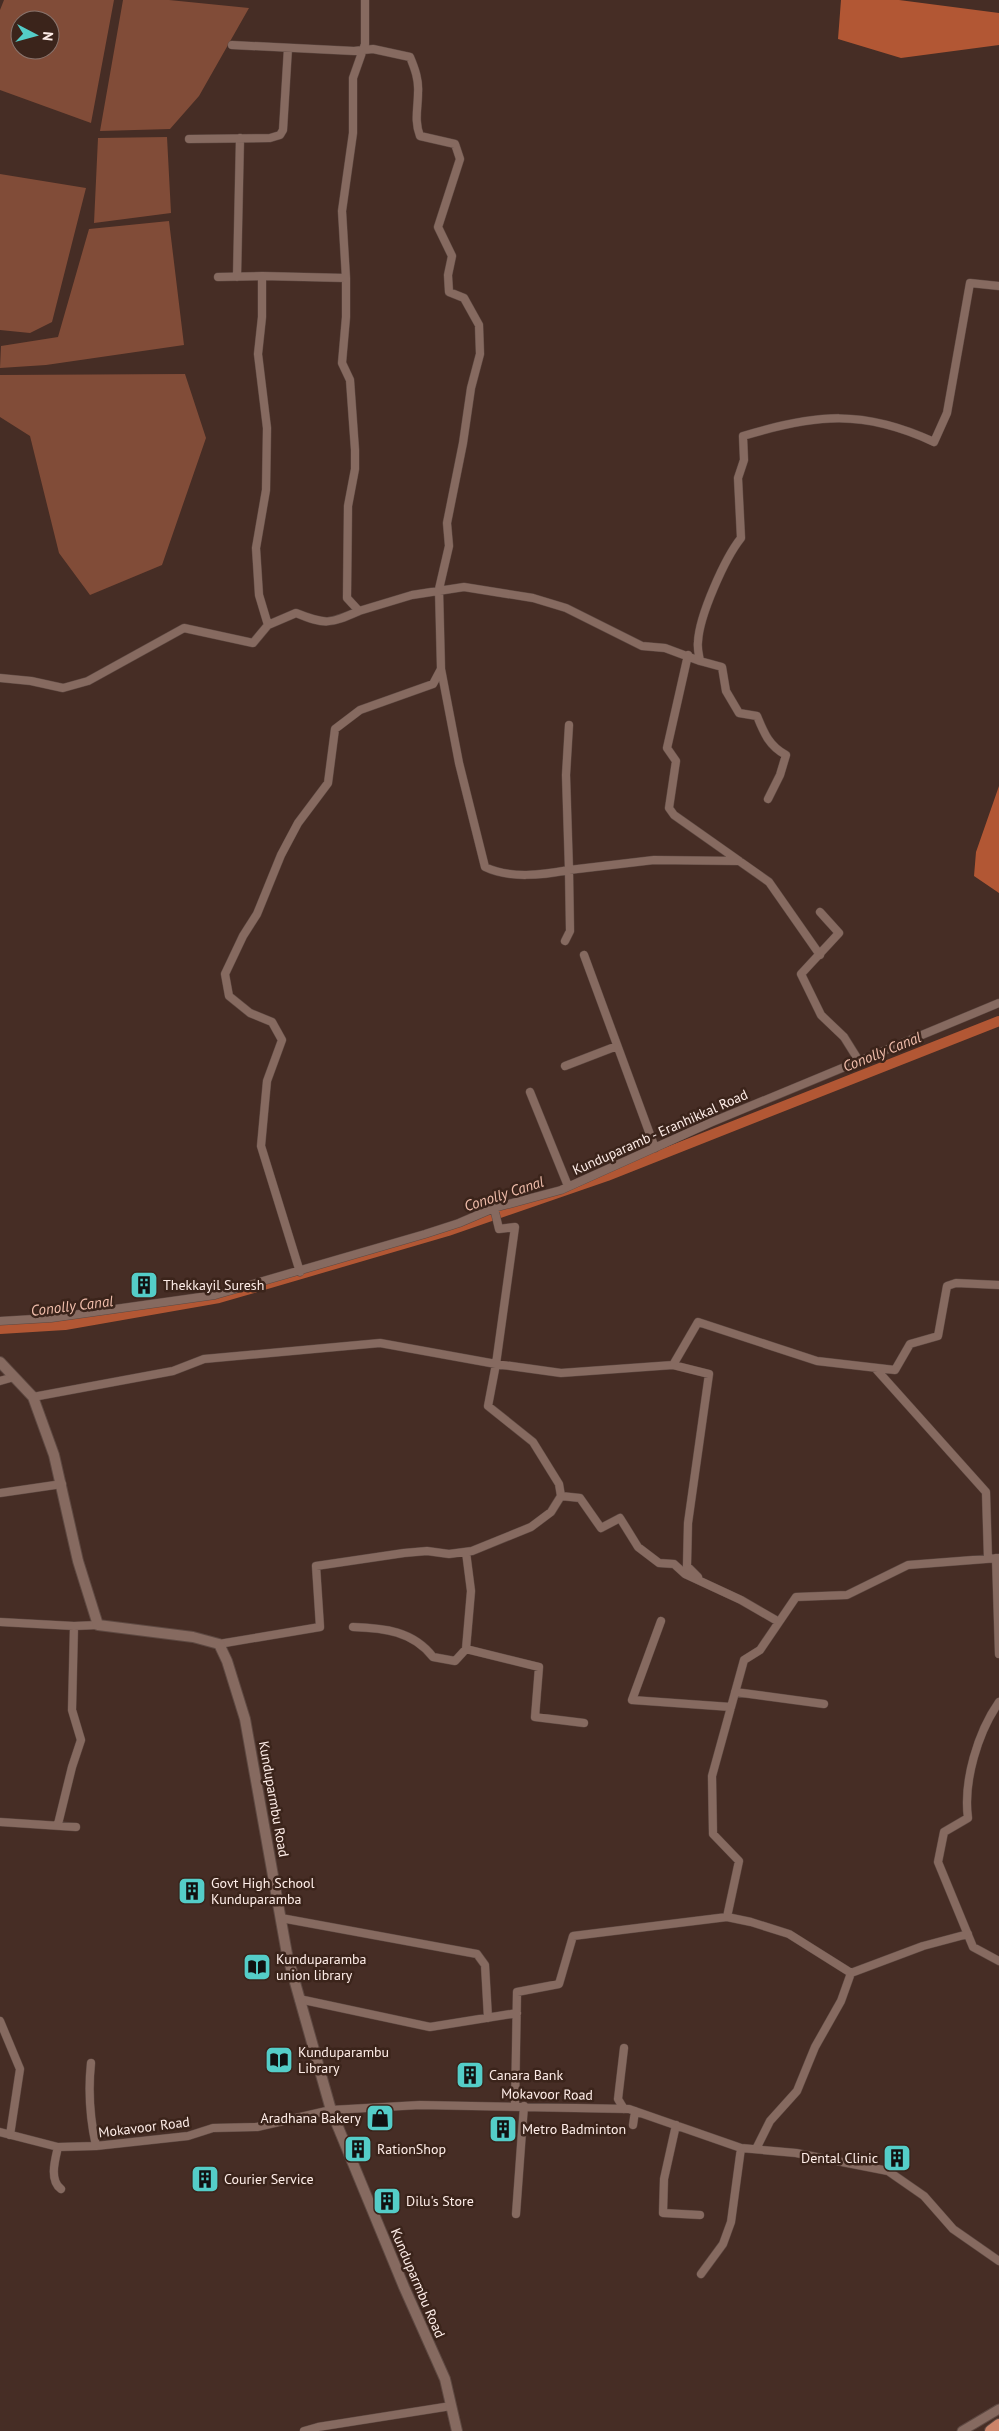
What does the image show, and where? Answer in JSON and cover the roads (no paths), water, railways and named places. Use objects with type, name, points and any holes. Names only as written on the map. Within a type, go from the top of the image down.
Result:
[{"type":"highway","points":[[991,2431],[999,2425]]},
{"type":"main road","points":[[0,1362],[33,1397],[62,1484],[78,1561],[98,1625],[193,1637],[219,1644]]},
{"type":"main road","name":"Kunduparmbu Road","points":[[219,1644],[227,1661],[245,1719],[287,1954],[331,2110],[404,2287],[445,2379],[457,2431]]},
{"type":"street","points":[[359,611],[347,598],[348,506],[355,470],[355,450],[350,380],[342,363],[346,318],[346,278],[342,211],[353,133],[353,78],[363,50],[367,28],[365,0]]},
{"type":"street","points":[[232,45],[363,50],[391,52],[410,57],[416,72],[418,91],[416,126],[420,136],[455,144],[460,159],[438,227],[452,256],[448,274],[449,292],[464,298],[479,325],[480,354],[471,388],[456,488],[447,523],[449,546],[438,589],[441,668],[459,763],[485,867],[495,872],[541,875],[654,860],[740,861]]},
{"type":"street","points":[[189,138],[270,138],[280,135],[283,130],[288,48]]},
{"type":"street","points":[[237,276],[240,138]]},
{"type":"street","points":[[262,276],[262,318],[258,354],[267,428],[266,490],[256,548],[259,595],[268,626]]},
{"type":"street","points":[[218,277],[346,278]]},
{"type":"street","points":[[700,661],[698,642],[708,605],[731,550],[741,538],[738,478],[744,460],[743,436],[824,417],[846,417],[884,423],[934,442],[947,414],[970,284],[999,286]]},
{"type":"street","points":[[0,678],[31,681],[63,688],[88,682],[184,628],[253,643],[268,626],[296,613],[318,622],[334,622],[392,600],[438,589],[464,587],[533,598],[585,616],[642,646],[664,648],[722,668],[726,691],[739,713],[757,716],[765,737],[776,750],[786,755],[780,775],[768,800]]},
{"type":"street","points":[[688,655],[667,748],[676,761],[669,808],[674,815],[769,882],[820,955]]},
{"type":"street","points":[[300,1272],[261,1146],[266,1081],[282,1040],[272,1022],[250,1012],[229,996],[225,974],[243,936],[257,914],[277,864],[298,823],[328,783],[335,729],[360,710],[433,684],[441,668]]},
{"type":"street","points":[[565,941],[570,932],[566,775],[569,725]]},
{"type":"street","points":[[820,912],[838,933],[801,974],[821,1015],[844,1037],[859,1060]]},
{"type":"street","points":[[584,955],[655,1148]]},
{"type":"street","name":"Kunduparamb - Eranhikkal Road","points":[[0,1321],[51,1318],[206,1296],[300,1272],[425,1234],[494,1209],[568,1186],[859,1060],[999,1003]]},
{"type":"street","points":[[565,1066],[617,1046]]},
{"type":"street","points":[[530,1092],[568,1186]]},
{"type":"street","points":[[219,1644],[320,1627],[316,1566],[427,1551],[450,1554],[466,1552],[531,1527],[551,1512],[561,1496],[559,1484],[533,1442],[488,1406],[516,1227],[499,1229],[494,1209]]},
{"type":"street","points":[[673,1365],[698,1322],[817,1361],[895,1370],[910,1344],[938,1336],[947,1286],[956,1283],[999,1285]]},
{"type":"street","points":[[33,1397],[173,1371],[204,1359],[380,1343],[496,1364],[561,1373],[673,1365],[709,1374],[688,1523],[687,1566],[699,1579]]},
{"type":"street","points":[[875,1368],[986,1492],[994,1559],[999,1654]]},
{"type":"street","points":[[0,1381],[14,1377]]},
{"type":"street","points":[[0,1493],[62,1484]]},
{"type":"street","points":[[561,1496],[580,1498],[601,1528],[620,1518],[638,1547],[659,1563],[674,1564],[686,1574],[741,1600],[779,1622]]},
{"type":"street","points":[[353,1626],[396,1632],[423,1644],[433,1658],[455,1661],[466,1649],[471,1592],[466,1552]]},
{"type":"street","points":[[727,1917],[740,1861],[713,1834],[712,1776],[744,1660],[760,1650],[796,1597],[847,1595],[908,1565],[994,1559]]},
{"type":"street","points":[[661,1621],[632,1700],[731,1707]]},
{"type":"street","points":[[0,1622],[74,1626],[98,1625]]},
{"type":"street","points":[[58,1824],[72,1767],[81,1740],[72,1710],[74,1626]]},
{"type":"street","points":[[466,1649],[539,1667],[535,1718],[584,1723]]},
{"type":"street","points":[[735,1692],[824,1704]]},
{"type":"street","points":[[999,1702],[982,1730],[968,1788],[968,1818],[944,1832],[938,1862],[973,1947],[999,1961]]},
{"type":"street","points":[[0,1822],[58,1824],[76,1827]]},
{"type":"street","points":[[516,2214],[520,2174],[518,2156],[517,1992],[559,1984],[573,1936],[727,1917],[751,1922],[789,1934],[851,1973]]},
{"type":"street","points":[[281,1918],[477,1954],[485,1965],[488,2018]]},
{"type":"street","points":[[756,2149],[770,2121],[797,2091],[815,2047],[841,2001],[851,1973],[923,1946],[968,1934]]},
{"type":"street","points":[[300,1999],[430,2027],[517,2013]]},
{"type":"street","points":[[0,2021],[20,2068],[10,2135]]},
{"type":"street","points":[[624,2048],[618,2099],[624,2109]]},
{"type":"street","points":[[91,2064],[88,2098],[92,2108],[93,2132],[96,2146]]},
{"type":"street","name":"Mokavoor Road","points":[[0,2132],[58,2148],[96,2146],[188,2136],[213,2128],[257,2126],[331,2110],[420,2105],[624,2109],[635,2111],[742,2148],[796,2153],[888,2171],[924,2196],[953,2229],[999,2261]]},
{"type":"street","points":[[633,2125],[635,2111]]},
{"type":"street","points":[[676,2125],[664,2178],[663,2214],[700,2215]]},
{"type":"street","points":[[58,2148],[54,2172],[55,2183],[61,2189]]},
{"type":"street","points":[[701,2274],[723,2244],[731,2222],[742,2148]]},
{"type":"street","points":[[304,2431],[318,2427],[451,2406]]},
{"type":"street","points":[[962,2431],[999,2409]]},
{"type":"waterway","name":"Conolly Canal","points":[[0,1329],[65,1325],[219,1298],[448,1231],[607,1176],[999,1021]]},
{"type":"place","name":"Thekkayil Suresh","points":[[144,1285]]},
{"type":"place","name":"Govt High School Kunduparamba","points":[[192,1891]]},
{"type":"place","name":"Kunduparamba union library","points":[[257,1967]]},
{"type":"place","name":"Kunduparambu Library","points":[[279,2060]]},
{"type":"place","name":"Canara Bank","points":[[470,2075]]},
{"type":"place","name":"Aradhana Bakery","points":[[380,2118]]},
{"type":"place","name":"Metro Badminton","points":[[503,2129]]},
{"type":"place","name":"RationShop","points":[[358,2149]]},
{"type":"place","name":"Dental Clinic","points":[[897,2158]]},
{"type":"place","name":"Courier Service","points":[[205,2179]]},
{"type":"place","name":"Dilu's Store","points":[[387,2201]]}]
